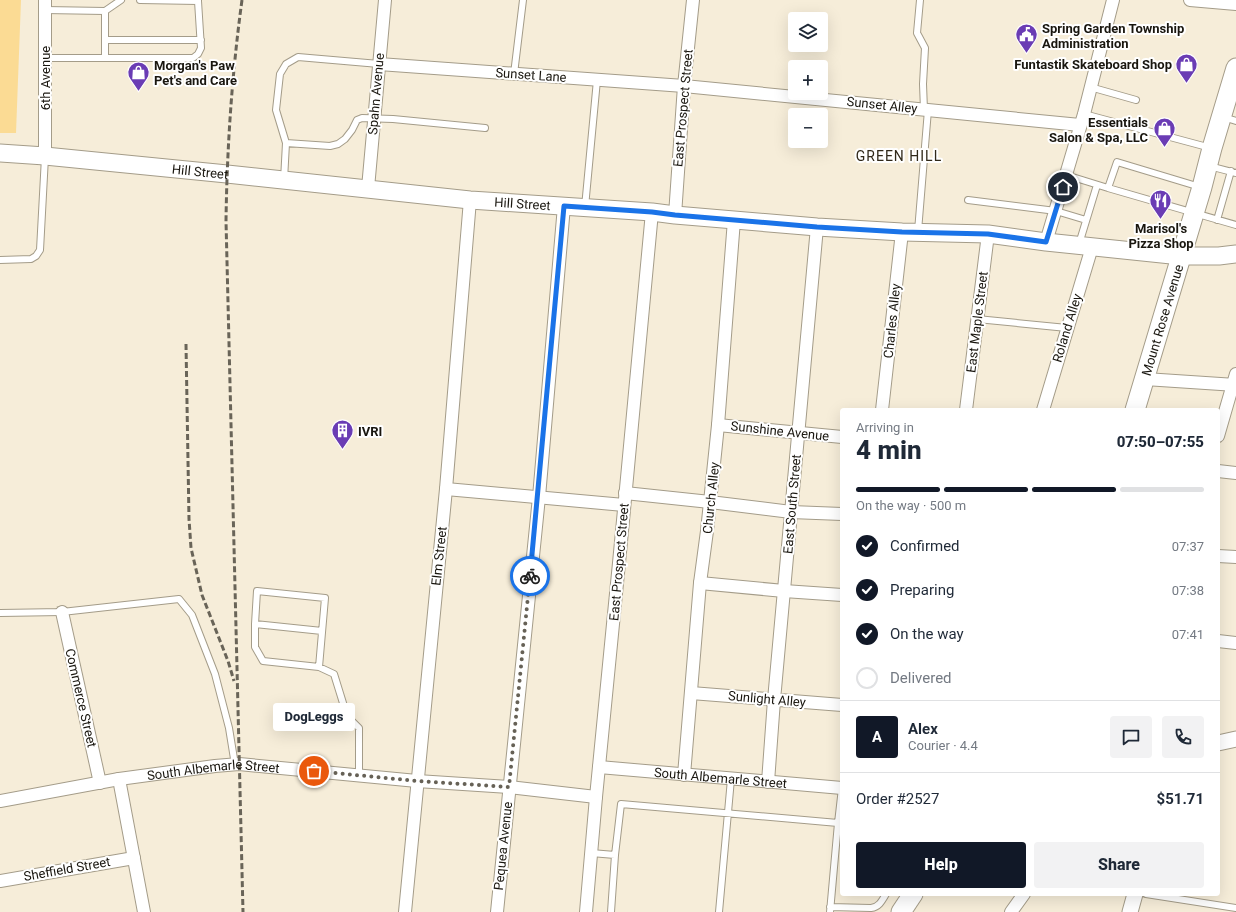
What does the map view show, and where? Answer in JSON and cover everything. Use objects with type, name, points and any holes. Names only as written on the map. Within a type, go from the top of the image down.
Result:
[{"type":"main road","name":"Mount Rose Avenue","points":[[1137,408],[1210,157],[1229,119],[1236,68]]},
{"type":"main road","name":"Hill Street","points":[[0,153],[45,156],[368,188],[470,200],[652,212],[817,227],[988,234],[1046,242],[1181,256],[1219,256],[1236,254]]},
{"type":"main road","points":[[901,912],[912,896]]},
{"type":"street","name":"Spahn Avenue","points":[[368,188],[385,0]]},
{"type":"street","name":"East Prospect Street","points":[[675,215],[684,86],[693,0]]},
{"type":"street","points":[[1046,242],[1082,119],[1113,0]]},
{"type":"street","points":[[1190,0],[1236,4]]},
{"type":"street","name":"6th Avenue","points":[[45,5],[45,156]]},
{"type":"street","name":"Sunset Lane","points":[[379,64],[684,86]]},
{"type":"street","name":"Sunset Alley","points":[[684,86],[926,110],[1082,119]]},
{"type":"street","name":"Elm Street","points":[[404,912],[446,489],[470,200]]},
{"type":"street","name":"Pequea Avenue","points":[[497,912],[538,497],[564,206]]},
{"type":"street","name":"East Prospect Street","points":[[586,912],[652,212]]},
{"type":"street","name":"Church Alley","points":[[684,775],[700,583],[718,425],[734,220]]},
{"type":"street","name":"East South Street","points":[[768,782],[774,700],[817,227]]},
{"type":"street","name":"Charles Alley","points":[[882,408],[910,232]]},
{"type":"street","name":"East Maple Street","points":[[966,408],[988,234]]},
{"type":"street","name":"Roland Alley","points":[[1043,408],[1067,328],[1085,246]]},
{"type":"street","points":[[1145,379],[1235,381],[1220,430]]},
{"type":"street","name":"Sunshine Avenue","points":[[718,425],[798,434],[840,437]]},
{"type":"street","points":[[1220,471],[1236,473]]},
{"type":"street","points":[[446,489],[538,497],[710,502],[791,512],[840,514]]},
{"type":"street","points":[[1220,556],[1236,557]]},
{"type":"street","points":[[700,583],[840,595]]},
{"type":"street","name":"Commerce Street","points":[[62,612],[100,783]]},
{"type":"street","points":[[1220,641],[1236,643]]},
{"type":"street","name":"Sunlight Alley","points":[[691,693],[840,705]]},
{"type":"street","points":[[1220,743],[1236,739]]},
{"type":"street","name":"South Albemarle Street","points":[[0,801],[119,779],[215,766],[235,765],[417,781],[509,787],[596,797]]},
{"type":"street","name":"South Albemarle Street","points":[[599,767],[840,788]]},
{"type":"street","points":[[119,779],[144,912]]},
{"type":"street","name":"Sheffield Street","points":[[0,881],[134,858]]},
{"type":"street","points":[[1011,912],[1023,896]]},
{"type":"street","points":[[1130,912],[1134,896]]},
{"type":"lane","points":[[45,5],[104,11],[121,0]]},
{"type":"lane","points":[[46,58],[193,58],[198,54],[201,48],[198,1],[140,0]]},
{"type":"lane","points":[[514,74],[523,0]]},
{"type":"lane","points":[[910,232],[926,110],[923,84],[925,48],[917,33],[920,0]]},
{"type":"lane","points":[[104,11],[105,58]]},
{"type":"lane","points":[[105,40],[200,40]]},
{"type":"lane","points":[[284,180],[286,143],[276,110],[280,74],[286,64],[298,57],[379,64]]},
{"type":"lane","points":[[585,207],[597,80]]},
{"type":"lane","points":[[1090,87],[1136,100]]},
{"type":"lane","points":[[286,143],[330,146],[338,144],[352,130],[357,120],[362,118],[393,119],[485,128]]},
{"type":"lane","points":[[1082,119],[1210,157],[1233,172],[1217,220]]},
{"type":"lane","points":[[0,260],[31,259],[36,256],[40,250],[45,156]]},
{"type":"lane","points":[[1108,188],[1117,162],[1202,187]]},
{"type":"lane","points":[[1066,175],[1236,225]]},
{"type":"lane","points":[[1085,246],[1086,220],[1097,184]]},
{"type":"lane","points":[[968,200],[1056,211],[1086,220]]},
{"type":"lane","points":[[977,320],[1067,328]]},
{"type":"lane","points":[[319,667],[325,598],[257,591],[255,646],[263,660],[319,667],[334,674],[347,716],[359,728],[359,776]]},
{"type":"lane","points":[[0,613],[62,612],[179,599],[192,615],[215,674],[229,728],[235,765]]},
{"type":"lane","points":[[255,624],[322,631]]},
{"type":"lane","points":[[719,912],[731,779]]},
{"type":"lane","points":[[611,912],[615,855],[622,804],[840,823],[830,909],[876,907],[882,902],[885,896]]},
{"type":"lane","points":[[591,853],[615,855]]},
{"type":"lane","points":[[1159,896],[1236,908]]},
{"type":"shaded area","points":[[0,0],[21,0],[16,133],[0,133]]},
{"type":"railway","points":[[242,0],[235,55],[231,110],[226,221],[243,912]]},
{"type":"railway","points":[[186,344],[189,519],[191,548],[202,595],[228,661],[234,681]]},
{"type":"way so far","points":[[314,771],[417,781],[509,787],[530,576]]},
{"type":"place","name":"Spring Garden Township Administration","points":[[1026,54]]},
{"type":"place","name":"Funtastik Skateboard Shop","points":[[1187,84]]},
{"type":"place","name":"Morgan's Paw Pet's and Care","points":[[139,92]]},
{"type":"place","name":"Essentials Salon & Spa, LLC","points":[[1164,148]]},
{"type":"place","name":"Marisol's Pizza Shop","points":[[1161,220]]},
{"type":"place","name":"IVRI","points":[[342,450]]},
{"type":"place","name":"DogLeggs","points":[[314,771]]},
{"type":"district","name":"GREEN HILL","points":[[899,156]]},
{"type":"route","points":[[530,576],[564,206],[652,212],[817,227],[902,232],[988,234],[1046,242],[1063,187]]}]
